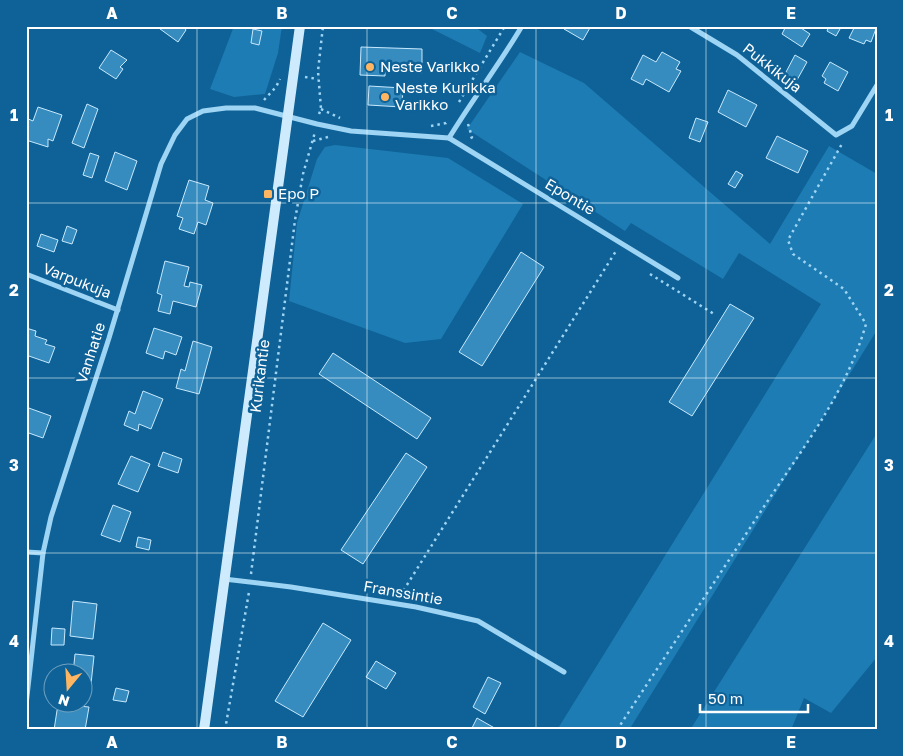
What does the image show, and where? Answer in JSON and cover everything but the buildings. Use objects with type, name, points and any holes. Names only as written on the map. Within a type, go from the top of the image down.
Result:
[{"type":"street","name":"Kurikantie","points":[[204,730],[300,26]]},
{"type":"street","points":[[449,138],[522,26]]},
{"type":"street","name":"Pukkikuja","points":[[689,26],[737,55],[836,135],[852,126]]},
{"type":"street","points":[[852,126],[877,85]]},
{"type":"street","name":"Vanhatie","points":[[26,706],[42,553],[51,517],[118,310],[158,172],[175,135],[187,119],[203,111],[226,108],[255,108],[352,131],[449,138]]},
{"type":"street","name":"Epontie","points":[[449,138],[678,278]]},
{"type":"street","name":"Varpukuja","points":[[26,274],[118,310]]},
{"type":"street","points":[[26,552],[42,553]]},
{"type":"street","name":"Franssintie","points":[[224,579],[395,603],[478,621],[564,672]]},
{"type":"path","name":"Kurikantie","points":[[225,730],[250,582],[295,220],[303,174],[320,109],[318,71],[322,26]]},
{"type":"path","points":[[455,108],[505,26]]},
{"type":"path","points":[[255,108],[276,87],[283,74]]},
{"type":"path","points":[[320,109],[344,120]]},
{"type":"path","points":[[424,127],[446,124],[451,116]]},
{"type":"path","points":[[617,730],[806,444],[843,384],[861,342],[866,324],[844,289],[792,254],[788,240],[852,126]]},
{"type":"path","points":[[313,141],[326,137],[334,138]]},
{"type":"path","points":[[395,603],[621,243]]},
{"type":"path","points":[[615,252],[623,257]]},
{"type":"path","points":[[648,272],[714,314]]},
{"type":"shaded area","points":[[234,26],[282,26],[278,53],[265,94],[234,97],[210,89]]},
{"type":"shaded area","points":[[426,26],[474,26],[487,36],[480,53]]},
{"type":"shaded area","points":[[520,52],[584,83],[770,244],[829,146],[877,174],[877,330],[629,730],[557,730],[821,304],[739,253],[723,279],[631,223],[625,231],[467,129]]},
{"type":"shaded area","points":[[335,145],[448,158],[523,204],[441,339],[405,343],[289,301],[297,223],[317,159],[325,147]]},
{"type":"shaded area","points":[[877,433],[877,657],[831,713],[804,698],[791,730],[690,730]]},
{"type":"place","name":"Neste Varikko","points":[[370,67]]},
{"type":"place","name":"Neste Kurikka Varikko","points":[[385,97]]},
{"type":"place","name":"Epo P","points":[[268,194]]}]
